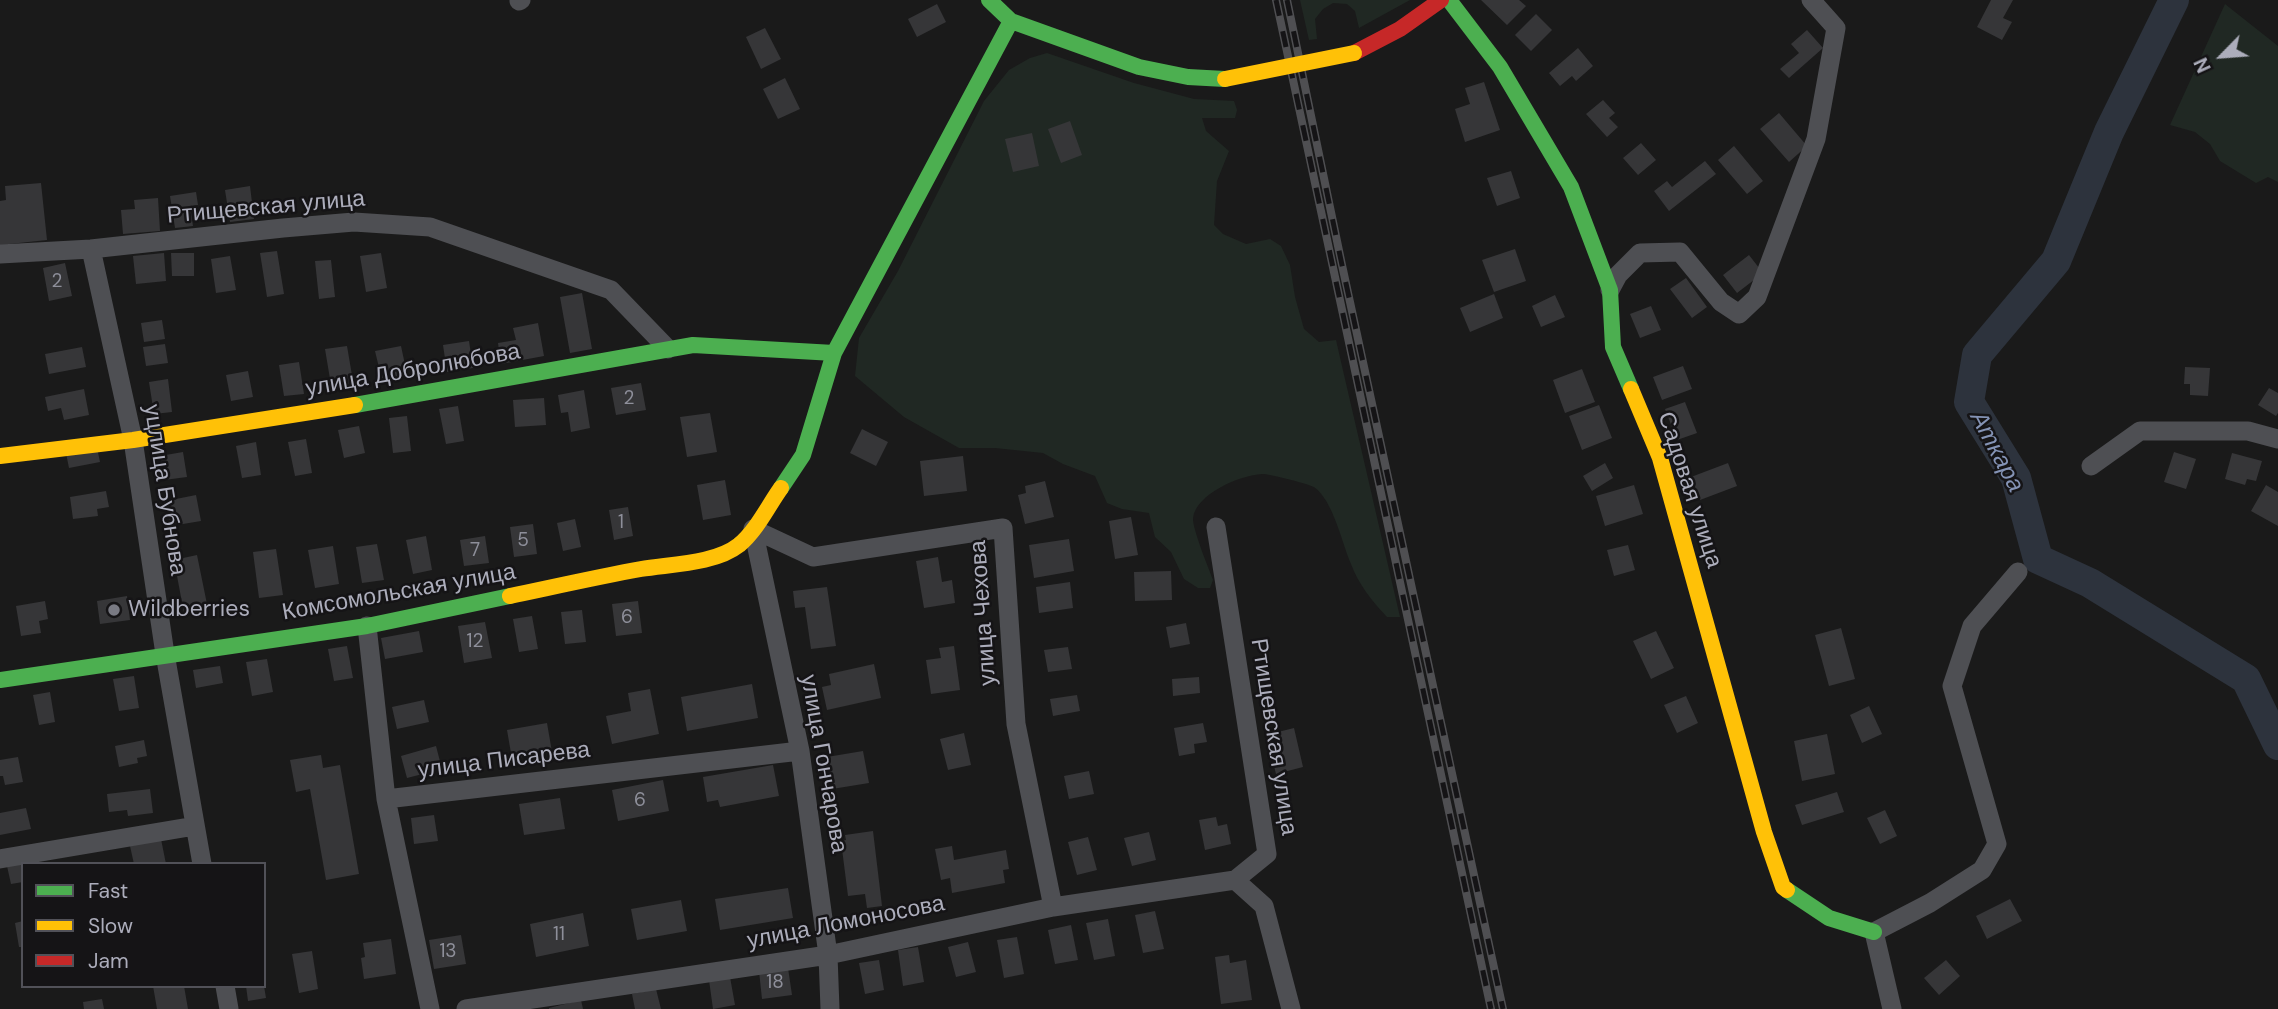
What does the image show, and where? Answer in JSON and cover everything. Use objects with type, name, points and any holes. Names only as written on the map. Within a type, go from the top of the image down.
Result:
[{"type":"street","points":[[989,0],[1011,20],[1139,66],[1188,76],[1225,79],[1354,53],[1400,29],[1441,0]]},
{"type":"street","name":"Садовая улица","points":[[1450,0],[1500,67],[1571,187],[1610,290],[1613,347],[1660,458],[1764,832],[1783,887],[1829,918],[1874,932]]},
{"type":"street","points":[[1610,290],[1618,275],[1640,253],[1680,252],[1721,302],[1739,314],[1757,297],[1816,139],[1836,28],[1811,0]]},
{"type":"street","name":"Комсомольская улица","points":[[0,680],[367,626],[642,569],[688,563],[720,555],[739,545],[803,455],[834,353],[1011,20]]},
{"type":"street","name":"Ртищевская улица","points":[[0,254],[91,249],[354,222],[430,227],[611,290],[668,349]]},
{"type":"street","name":"уцлица Бубнова","points":[[91,249],[133,440],[165,654],[202,862]]},
{"type":"street","name":"улица Добролюбова","points":[[0,456],[133,440],[424,394],[693,345],[834,353]]},
{"type":"street","points":[[2091,466],[2140,431],[2248,431],[2278,439]]},
{"type":"street","name":"Ртищевская улица","points":[[1216,527],[1267,854],[1235,880]]},
{"type":"street","name":"улица Чехова","points":[[752,529],[813,556],[1003,528],[1016,724],[1053,907]]},
{"type":"street","name":"улица Гончарова","points":[[752,529],[800,751],[828,954],[830,1009]]},
{"type":"street","points":[[1892,1009],[1874,932],[1930,903],[1982,870],[1997,844],[1952,686],[1972,626],[2018,572]]},
{"type":"street","points":[[367,626],[386,799],[430,1009]]},
{"type":"street","name":"улица Писарева","points":[[386,799],[800,751]]},
{"type":"street","points":[[0,859],[194,826]]},
{"type":"street","points":[[1235,880],[1264,906],[1291,1009]]},
{"type":"street","name":"улица Ломоносова","points":[[466,1009],[828,954],[1053,907],[1235,880]]},
{"type":"street","points":[[225,988],[229,1009]]},
{"type":"shaded area","points":[[1300,0],[1410,0],[1359,28],[1355,11],[1347,4],[1333,3],[1323,9],[1315,19],[1317,39],[1309,40]]},
{"type":"shaded area","points":[[2225,4],[2278,46],[2278,182],[2268,177],[2256,183],[2220,161],[2210,144],[2195,132],[2170,125]]},
{"type":"shaded area","points":[[1047,53],[1134,83],[1194,99],[1234,101],[1237,110],[1235,118],[1202,118],[1206,131],[1229,151],[1217,181],[1214,225],[1223,234],[1246,244],[1270,239],[1281,246],[1290,265],[1304,329],[1319,342],[1336,340],[1400,617],[1387,617],[1362,586],[1354,572],[1332,512],[1321,493],[1314,487],[1262,474],[1231,482],[1210,494],[1196,509],[1193,523],[1213,580],[1210,588],[1198,588],[1184,579],[1171,552],[1155,537],[1149,513],[1122,509],[1107,503],[1095,476],[1043,453],[995,448],[959,448],[904,417],[855,376],[859,338],[898,271],[984,101],[1009,70],[1030,58]]},
{"type":"building","points":[[1481,0],[1519,0],[1526,6],[1507,25]]},
{"type":"building","points":[[1991,0],[2013,0],[2003,18],[2012,22],[2002,40],[1977,27]]},
{"type":"building","points":[[937,4],[946,22],[917,37],[908,19]]},
{"type":"building","points":[[1536,14],[1552,30],[1531,51],[1515,35]]},
{"type":"building","points":[[765,28],[781,59],[761,69],[746,37]]},
{"type":"building","points":[[1807,30],[1823,48],[1789,78],[1780,69],[1799,53],[1791,44]]},
{"type":"building","points":[[1578,48],[1593,66],[1576,81],[1572,76],[1560,86],[1549,73]]},
{"type":"building","points":[[785,78],[800,109],[778,119],[763,89]]},
{"type":"building","points":[[1484,82],[1500,130],[1465,142],[1455,109],[1470,104],[1465,88]]},
{"type":"building","points":[[1603,100],[1615,113],[1609,118],[1618,127],[1607,137],[1586,114]]},
{"type":"building","points":[[1779,113],[1807,146],[1789,162],[1760,129]]},
{"type":"building","points":[[1070,121],[1082,155],[1061,163],[1048,129]]},
{"type":"building","points":[[1032,133],[1039,166],[1013,172],[1005,139]]},
{"type":"building","points":[[1641,143],[1656,160],[1638,175],[1623,158]]},
{"type":"building","points":[[1734,146],[1763,181],[1747,194],[1718,160]]},
{"type":"building","points":[[1705,161],[1716,174],[1669,211],[1654,191],[1667,181],[1672,187]]},
{"type":"building","points":[[1511,171],[1520,198],[1497,206],[1487,178]]},
{"type":"building","points":[[41,183],[47,240],[0,245],[0,201],[6,200],[5,186]]},
{"type":"building","points":[[250,186],[254,219],[230,222],[225,190]]},
{"type":"building","points":[[196,192],[198,205],[190,206],[193,226],[175,228],[170,196]]},
{"type":"building","points":[[158,198],[160,231],[123,234],[121,210],[135,209],[134,200]]},
{"type":"building","points":[[1515,249],[1526,281],[1494,292],[1482,260]]},
{"type":"building","points":[[277,251],[284,294],[267,297],[260,253]]},
{"type":"building","points":[[164,253],[166,281],[136,284],[133,256]]},
{"type":"building","points":[[171,253],[194,253],[194,276],[172,276]]},
{"type":"building","points":[[381,253],[387,288],[366,292],[360,256]]},
{"type":"building","points":[[1749,255],[1763,273],[1737,293],[1723,275]]},
{"type":"building","points":[[230,256],[236,290],[216,293],[211,259]]},
{"type":"building","points":[[331,260],[335,297],[319,299],[315,261]]},
{"type":"building","points":[[65,263],[72,296],[49,301],[43,268]]},
{"type":"building","points":[[1686,278],[1707,307],[1692,318],[1670,289]]},
{"type":"building","points":[[582,293],[592,349],[570,353],[560,297]]},
{"type":"building","points":[[1494,294],[1503,318],[1470,332],[1460,308]]},
{"type":"building","points":[[1555,295],[1565,317],[1541,327],[1532,306]]},
{"type":"building","points":[[1651,306],[1661,330],[1640,338],[1630,314]]},
{"type":"building","points":[[162,320],[165,339],[144,342],[141,323]]},
{"type":"building","points":[[538,323],[544,356],[501,364],[498,343],[516,340],[513,328]]},
{"type":"building","points":[[469,341],[473,368],[447,372],[443,345]]},
{"type":"building","points":[[165,344],[168,363],[146,366],[143,347]]},
{"type":"building","points":[[347,346],[354,387],[332,391],[325,349]]},
{"type":"building","points":[[401,346],[407,374],[382,380],[375,351]]},
{"type":"building","points":[[82,347],[86,367],[49,374],[45,354]]},
{"type":"building","points":[[299,362],[304,394],[284,396],[279,365]]},
{"type":"building","points":[[1683,366],[1692,389],[1662,400],[1653,377]]},
{"type":"building","points":[[2185,367],[2210,368],[2208,396],[2190,395],[2190,384],[2184,384]]},
{"type":"building","points":[[1582,369],[1595,402],[1565,413],[1553,380]]},
{"type":"building","points":[[248,371],[253,397],[231,401],[226,375]]},
{"type":"building","points":[[168,379],[172,412],[154,414],[149,382]]},
{"type":"building","points":[[641,383],[646,410],[616,415],[611,388]]},
{"type":"building","points":[[2269,388],[2278,393],[2276,416],[2258,405]]},
{"type":"building","points":[[84,389],[89,415],[64,420],[61,408],[48,411],[45,397]]},
{"type":"building","points":[[584,390],[590,428],[571,432],[568,412],[561,413],[558,395]]},
{"type":"building","points":[[544,398],[546,425],[515,427],[513,400]]},
{"type":"building","points":[[1685,402],[1697,433],[1677,440],[1665,409]]},
{"type":"building","points":[[1599,405],[1612,438],[1582,450],[1569,416]]},
{"type":"building","points":[[458,406],[464,441],[446,444],[439,409]]},
{"type":"building","points":[[710,413],[717,452],[687,457],[680,417]]},
{"type":"building","points":[[407,416],[411,451],[393,453],[389,418]]},
{"type":"building","points":[[359,426],[365,453],[344,458],[338,430]]},
{"type":"building","points":[[862,429],[888,442],[876,466],[850,453]]},
{"type":"building","points":[[306,439],[312,473],[295,476],[288,442]]},
{"type":"building","points":[[256,442],[261,475],[242,478],[236,446]]},
{"type":"building","points":[[96,443],[100,462],[69,468],[65,448]]},
{"type":"building","points":[[183,452],[187,477],[164,480],[160,456]]},
{"type":"building","points":[[2174,452],[2196,459],[2186,489],[2164,482]]},
{"type":"building","points":[[2232,453],[2262,461],[2256,481],[2247,479],[2245,485],[2225,479]]},
{"type":"building","points":[[963,456],[967,491],[924,496],[920,461]]},
{"type":"building","points":[[1605,463],[1613,478],[1592,491],[1583,476]]},
{"type":"building","points":[[1728,463],[1737,486],[1700,500],[1691,477]]},
{"type":"building","points":[[725,480],[731,515],[703,520],[697,485]]},
{"type":"building","points":[[1045,481],[1054,517],[1025,524],[1018,495],[1026,493],[1025,486]]},
{"type":"building","points":[[1634,485],[1643,514],[1605,526],[1596,496]]},
{"type":"building","points":[[2266,485],[2278,492],[2278,526],[2251,511]]},
{"type":"building","points":[[106,491],[109,507],[97,509],[98,516],[73,519],[70,497]]},
{"type":"building","points":[[196,495],[201,521],[171,526],[166,501]]},
{"type":"building","points":[[628,507],[633,536],[614,540],[609,510]]},
{"type":"building","points":[[1131,517],[1138,555],[1115,559],[1109,521]]},
{"type":"building","points":[[575,519],[581,547],[563,551],[557,523]]},
{"type":"building","points":[[533,524],[537,554],[514,557],[510,527]]},
{"type":"building","points":[[426,536],[432,570],[413,574],[406,540]]},
{"type":"building","points":[[485,536],[489,563],[464,566],[460,540]]},
{"type":"building","points":[[1069,539],[1074,571],[1034,578],[1029,545]]},
{"type":"building","points":[[377,544],[384,580],[362,583],[356,547]]},
{"type":"building","points":[[1628,545],[1635,570],[1614,576],[1607,550]]},
{"type":"building","points":[[333,546],[339,584],[315,588],[308,550]]},
{"type":"building","points":[[276,549],[283,595],[259,598],[253,552]]},
{"type":"building","points":[[197,555],[208,609],[184,613],[174,560]]},
{"type":"building","points":[[938,557],[942,582],[952,580],[955,603],[924,608],[916,561]]},
{"type":"building","points":[[1171,571],[1172,600],[1135,601],[1134,572]]},
{"type":"building","points":[[1070,582],[1073,608],[1039,613],[1036,587]]},
{"type":"building","points":[[827,587],[836,646],[811,649],[805,607],[795,608],[793,591]]},
{"type":"building","name":"Wildberries","points":[[127,596],[130,620],[100,624],[97,601]]},
{"type":"building","points":[[45,601],[48,619],[39,621],[41,633],[21,636],[16,606]]},
{"type":"building","points":[[638,601],[642,633],[616,636],[612,604]]},
{"type":"building","points":[[582,610],[586,642],[565,644],[561,612]]},
{"type":"building","points":[[532,616],[538,649],[519,652],[513,619]]},
{"type":"building","points":[[485,622],[492,658],[464,663],[458,626]]},
{"type":"building","points":[[1186,623],[1190,644],[1170,648],[1166,627]]},
{"type":"building","points":[[1841,628],[1855,679],[1829,686],[1815,635]]},
{"type":"building","points":[[419,631],[423,652],[385,659],[381,638]]},
{"type":"building","points":[[1656,631],[1674,668],[1651,679],[1633,641]]},
{"type":"building","points":[[347,646],[353,678],[334,681],[328,649]]},
{"type":"building","points":[[954,646],[960,690],[931,694],[926,660],[941,658],[939,648]]},
{"type":"building","points":[[1068,647],[1072,669],[1048,672],[1044,650]]},
{"type":"building","points":[[267,659],[273,692],[252,696],[246,662]]},
{"type":"building","points":[[874,664],[881,698],[827,710],[822,687],[831,685],[829,674]]},
{"type":"building","points":[[220,666],[223,683],[196,688],[193,670]]},
{"type":"building","points":[[134,676],[139,708],[119,711],[113,679]]},
{"type":"building","points":[[1199,677],[1200,693],[1173,696],[1172,679]]},
{"type":"building","points":[[752,684],[758,718],[687,731],[681,697]]},
{"type":"building","points":[[650,689],[659,734],[612,744],[606,716],[631,711],[628,693]]},
{"type":"building","points":[[50,692],[55,722],[39,725],[33,695]]},
{"type":"building","points":[[1077,695],[1080,711],[1053,716],[1050,699]]},
{"type":"building","points":[[1686,696],[1698,723],[1677,733],[1664,705]]},
{"type":"building","points":[[424,700],[429,722],[397,729],[392,707]]},
{"type":"building","points":[[1869,706],[1882,734],[1862,743],[1850,715]]},
{"type":"building","points":[[547,723],[552,752],[512,759],[507,730]]},
{"type":"building","points":[[1203,723],[1207,742],[1194,744],[1195,753],[1179,756],[1174,728]]},
{"type":"building","points":[[1294,728],[1303,767],[1276,774],[1271,754],[1279,752],[1274,733]]},
{"type":"building","points":[[964,733],[971,765],[948,770],[940,739]]},
{"type":"building","points":[[1827,734],[1835,774],[1802,781],[1794,741]]},
{"type":"building","points":[[144,740],[147,756],[137,758],[138,763],[119,767],[115,746]]},
{"type":"building","points":[[436,746],[442,769],[407,778],[401,756]]},
{"type":"building","points":[[863,751],[869,783],[832,789],[827,757]]},
{"type":"building","points":[[321,755],[323,768],[340,765],[359,874],[326,880],[310,789],[296,792],[290,760]]},
{"type":"building","points":[[18,757],[23,782],[5,785],[3,776],[0,776],[0,760]]},
{"type":"building","points":[[773,765],[779,796],[720,807],[718,800],[707,802],[703,777]]},
{"type":"building","points":[[1089,771],[1094,794],[1069,799],[1064,776]]},
{"type":"building","points":[[663,780],[669,811],[618,821],[612,790]]},
{"type":"building","points":[[150,789],[153,813],[128,816],[127,810],[109,812],[107,794]]},
{"type":"building","points":[[1837,792],[1844,812],[1802,825],[1795,805]]},
{"type":"building","points":[[560,798],[565,829],[524,835],[519,804]]},
{"type":"building","points":[[26,808],[31,829],[0,835],[0,813]]},
{"type":"building","points":[[1885,810],[1897,836],[1880,844],[1867,818]]},
{"type":"building","points":[[434,815],[438,841],[414,844],[411,818]]},
{"type":"building","points":[[1216,817],[1218,826],[1227,824],[1231,844],[1205,850],[1199,820]]},
{"type":"building","points":[[873,831],[882,906],[867,908],[865,894],[848,896],[841,841],[846,840],[845,835]]},
{"type":"building","points":[[1149,832],[1156,860],[1132,866],[1124,838]]},
{"type":"building","points":[[1088,837],[1097,870],[1077,875],[1068,842]]},
{"type":"building","points":[[161,839],[166,862],[134,862],[130,846]]},
{"type":"building","points":[[952,846],[954,860],[1006,850],[1009,869],[1003,870],[1005,883],[952,893],[950,878],[941,880],[935,849]]},
{"type":"building","points":[[21,863],[21,882],[11,884],[7,866]]},
{"type":"building","points":[[788,888],[793,918],[720,930],[715,899]]},
{"type":"building","points":[[2010,899],[2022,921],[1987,939],[1976,916]]},
{"type":"building","points":[[681,900],[687,931],[637,940],[631,909]]},
{"type":"building","points":[[1155,911],[1164,949],[1143,953],[1135,915]]},
{"type":"building","points":[[583,913],[589,946],[536,957],[530,924]]},
{"type":"building","points":[[1108,919],[1115,956],[1094,960],[1086,923]]},
{"type":"building","points":[[21,922],[21,947],[19,947],[15,923]]},
{"type":"building","points":[[1071,925],[1078,960],[1055,964],[1048,930]]},
{"type":"building","points":[[461,935],[466,964],[434,969],[429,940]]},
{"type":"building","points":[[1017,937],[1024,974],[1004,978],[997,940]]},
{"type":"building","points":[[391,939],[396,974],[364,979],[361,958],[365,957],[363,943]]},
{"type":"building","points":[[968,942],[976,972],[956,977],[948,947]]},
{"type":"building","points":[[918,947],[924,982],[903,986],[898,950]]},
{"type":"building","points":[[312,951],[318,989],[299,993],[292,954]]},
{"type":"building","points":[[1229,955],[1230,963],[1246,960],[1252,1000],[1221,1004],[1215,957]]},
{"type":"building","points":[[879,960],[884,990],[865,994],[859,963]]},
{"type":"building","points":[[1946,960],[1960,976],[1939,995],[1924,978]]},
{"type":"building","points":[[788,968],[792,995],[762,999],[759,971]]},
{"type":"building","points":[[730,977],[735,1005],[713,1009],[709,980]]},
{"type":"building","points":[[153,988],[184,988],[188,1009],[157,1009]]},
{"type":"building","points":[[246,988],[264,988],[266,998],[248,1001]]},
{"type":"building","points":[[656,989],[661,1009],[635,1009],[632,994]]},
{"type":"building","points":[[102,999],[104,1009],[84,1009],[83,1002]]},
{"type":"building","points":[[581,1000],[583,1009],[549,1009],[549,1008]]},
{"type":"waterway","name":"Аткара","points":[[2174,0],[2109,132],[2056,261],[1977,355],[1969,402],[2016,478],[2038,559],[2090,583],[2246,679],[2278,745]]},
{"type":"railway","points":[[1276,0],[1491,1009]]},
{"type":"railway","points":[[1287,0],[1503,1009]]},
{"type":"traffic: fast","points":[[989,0],[1011,21],[1139,67],[1188,77],[1225,79]]},
{"type":"traffic: fast","points":[[1449,0],[1500,67],[1571,187],[1610,290],[1613,347],[1631,389]]},
{"type":"traffic: fast","points":[[781,488],[803,455],[834,353],[1011,21]]},
{"type":"traffic: fast","points":[[355,405],[693,345],[834,353]]},
{"type":"traffic: fast","points":[[0,680],[367,626],[510,596]]},
{"type":"traffic: fast","points":[[1787,890],[1829,918],[1874,932]]},
{"type":"traffic: slow","points":[[1225,79],[1354,53]]},
{"type":"traffic: slow","points":[[1631,389],[1660,458],[1764,832],[1783,887],[1787,890]]},
{"type":"traffic: slow","points":[[0,456],[133,440],[355,405]]},
{"type":"traffic: slow","points":[[510,596],[718,556],[745,539],[781,488]]},
{"type":"traffic: jam","points":[[1354,53],[1400,29],[1441,0]]},
{"type":"place","name":"Wildberries","points":[[114,610]]}]
